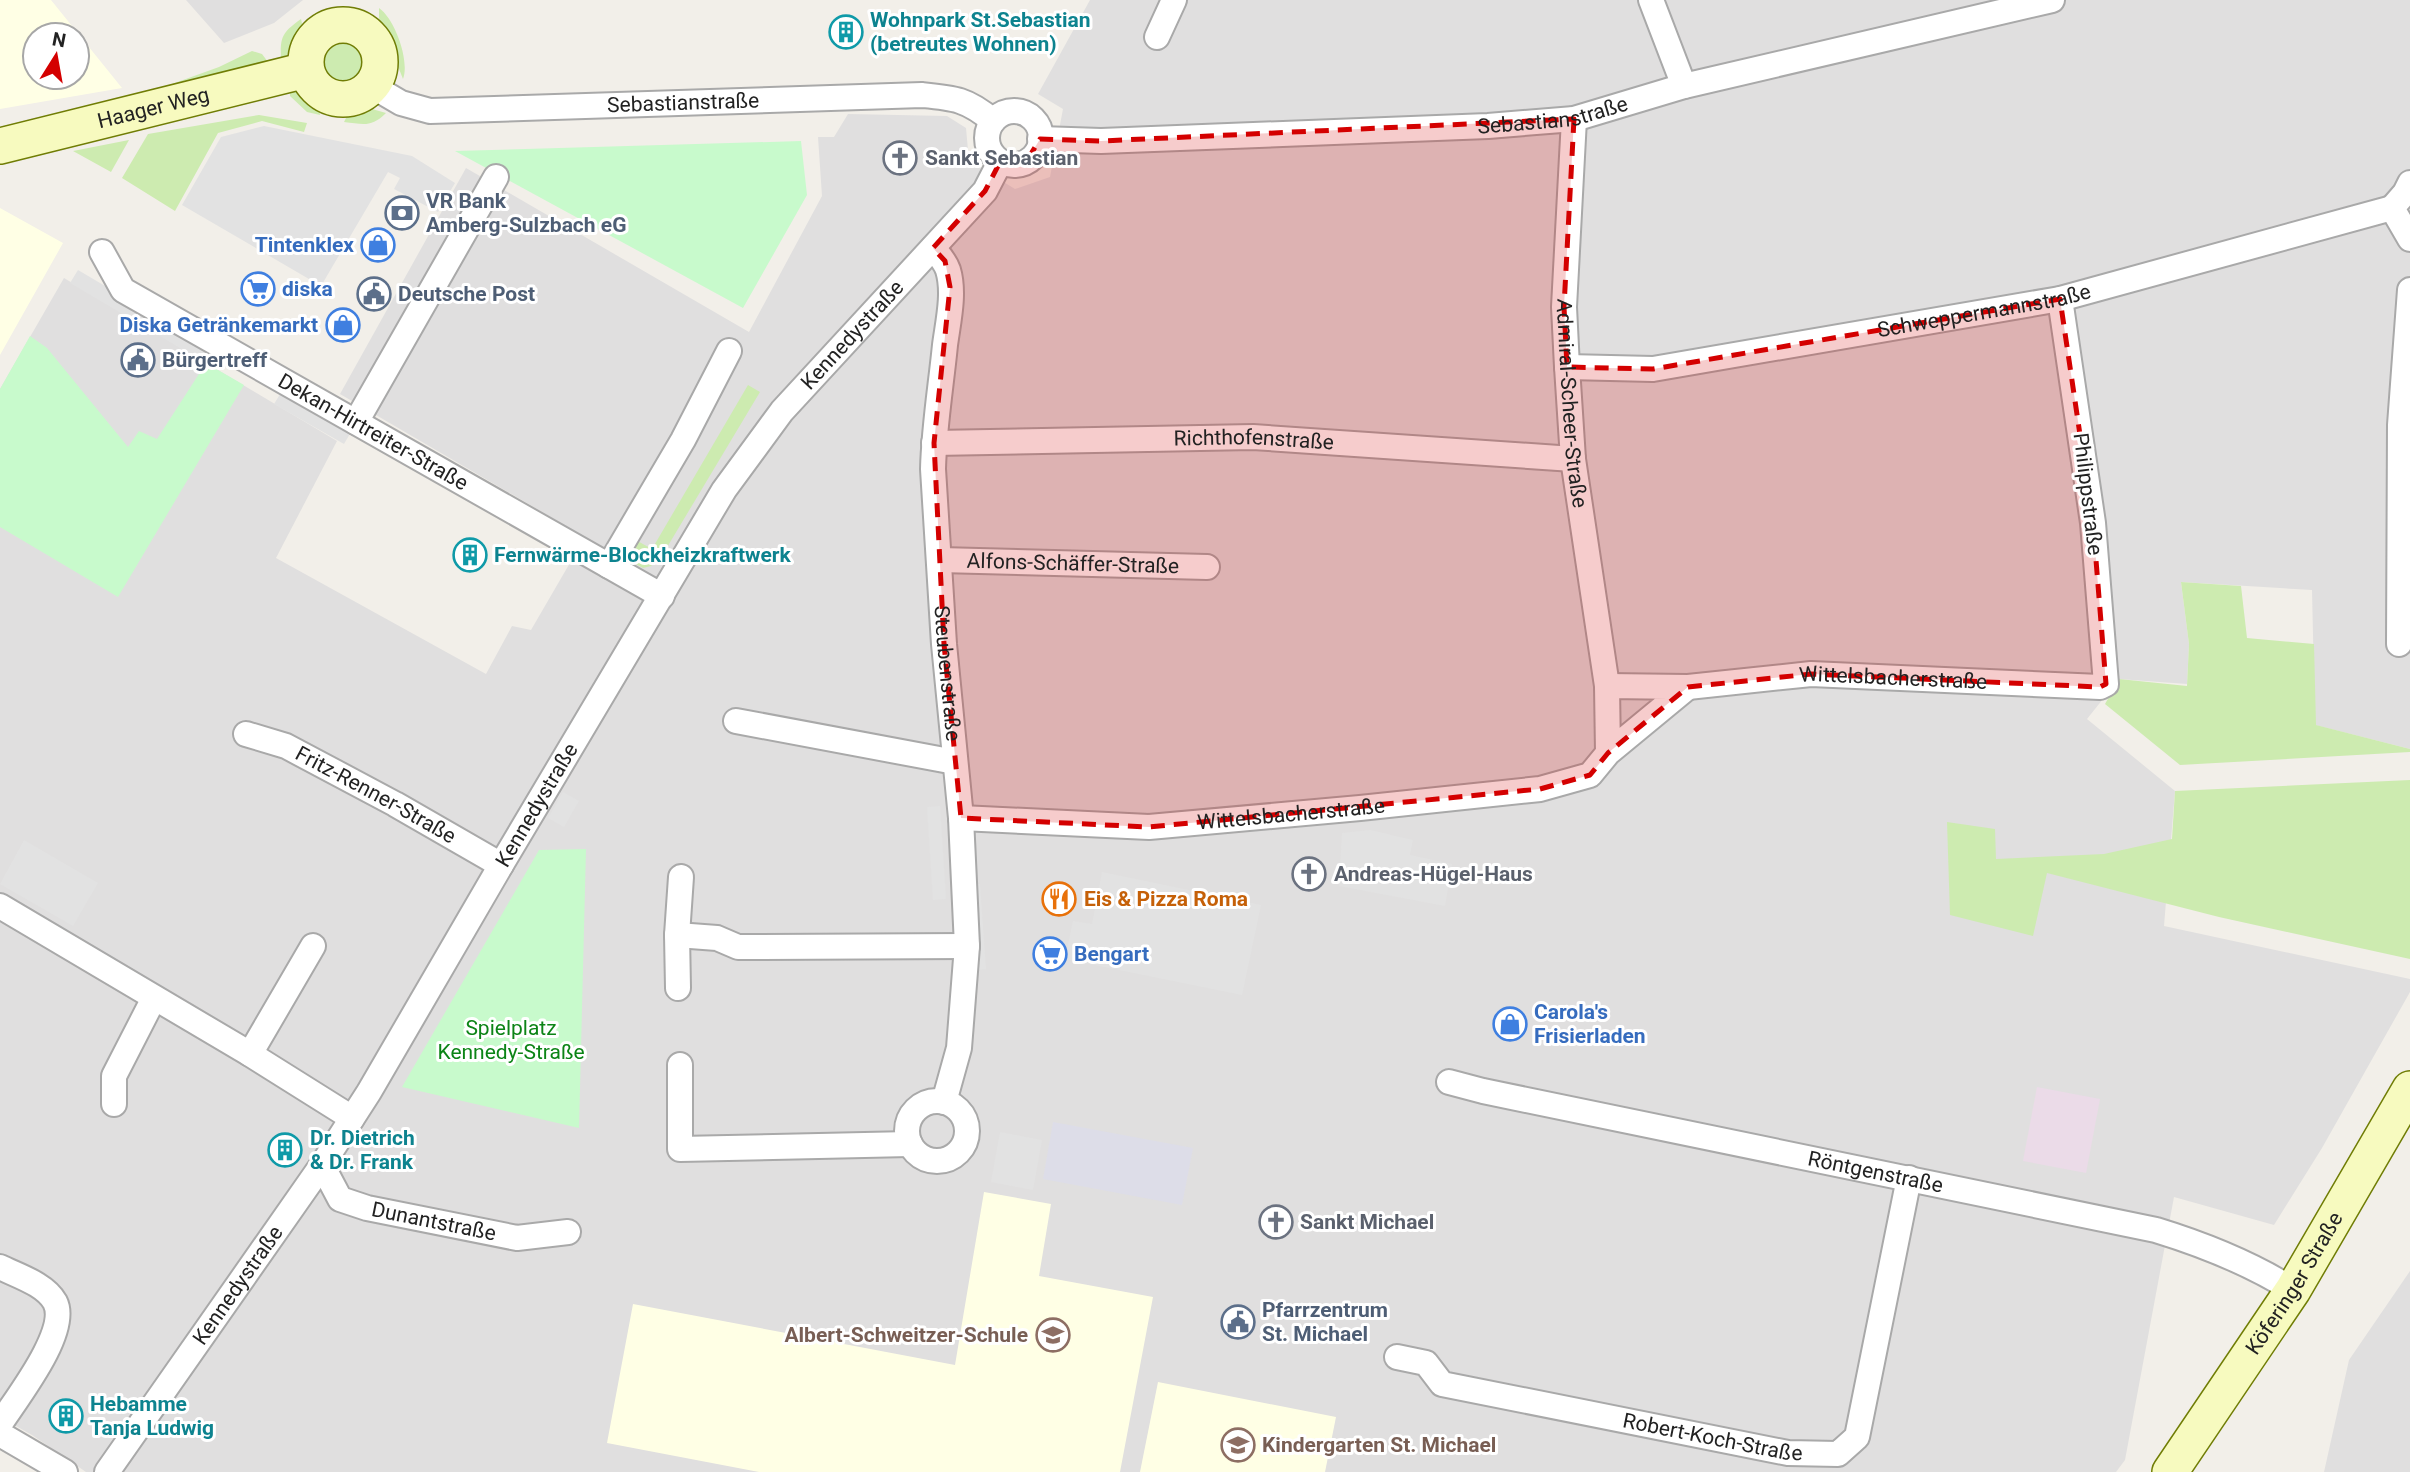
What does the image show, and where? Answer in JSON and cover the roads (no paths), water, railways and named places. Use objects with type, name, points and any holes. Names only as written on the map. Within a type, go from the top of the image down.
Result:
[{"type":"street","points":[[1157,37],[1174,0]]},
{"type":"street","points":[[1651,0],[1684,86]]},
{"type":"street","name":"Sebastianstraße","points":[[1041,139],[1142,140],[1488,126],[1574,119],[1684,86],[2052,0]]},
{"type":"street","points":[[356,12],[361,29],[372,37],[378,48],[381,61],[379,75],[372,86],[362,94],[350,99],[336,99],[323,94],[312,83],[306,70],[306,56],[311,42],[321,31],[356,12]]},
{"type":"street","name":"Haager Weg","points":[[0,146],[306,70]]},
{"type":"street","name":"Sebastianstraße","points":[[372,86],[401,103],[430,111],[922,95],[956,98],[993,121]]},
{"type":"street","points":[[1007,112],[1023,113],[1035,123],[1041,139],[1037,152],[1026,162],[1010,165],[1000,162],[991,153],[986,137],[993,121],[1007,112]]},
{"type":"street","name":"Admiral-Scheer-Straße","points":[[1574,119],[1564,307],[1567,367],[1573,459],[1607,686]]},
{"type":"street","name":"Kennedystraße","points":[[107,1472],[352,1118],[724,489],[782,411],[985,191],[1000,162]]},
{"type":"street","points":[[356,422],[496,177]]},
{"type":"street","points":[[2410,183],[2392,208],[2410,239]]},
{"type":"street","name":"Schweppermannstraße","points":[[1567,367],[1653,369],[2060,299],[2392,208]]},
{"type":"street","name":"Steubenstraße","points":[[933,248],[945,261],[950,287],[933,469],[944,644],[961,818],[967,946],[959,1048],[944,1102]]},
{"type":"street","name":"Dekan-Hirtreiter-Straße","points":[[102,252],[123,290],[662,596]]},
{"type":"street","points":[[2399,643],[2400,425],[2410,290]]},
{"type":"street","name":"Philippstraße","points":[[2060,299],[2093,523],[2106,684],[2100,687]]},
{"type":"street","points":[[609,566],[683,440],[729,351]]},
{"type":"street","name":"Richthofenstraße","points":[[934,443],[1253,437],[1573,459]]},
{"type":"street","name":"Alfons-Schäffer-Straße","points":[[940,560],[1207,567]]},
{"type":"street","name":"Wittelsbacherstraße","points":[[1607,686],[1688,687],[1811,674],[2100,687]]},
{"type":"street","points":[[1607,686],[1608,753]]},
{"type":"street","name":"Wittelsbacherstraße","points":[[961,818],[1149,827],[1387,806],[1540,789],[1590,775],[1608,753],[1688,687]]},
{"type":"street","points":[[736,721],[955,762]]},
{"type":"street","name":"Fritz-Renner-Straße","points":[[246,734],[285,746],[501,864]]},
{"type":"street","points":[[678,988],[677,936],[681,877]]},
{"type":"street","points":[[0,906],[250,1054],[352,1118]]},
{"type":"street","points":[[677,936],[717,938],[738,947],[967,946]]},
{"type":"street","points":[[250,1054],[313,946]]},
{"type":"street","points":[[114,1104],[114,1076],[154,998]]},
{"type":"street","points":[[680,1065],[680,1149],[910,1144]]},
{"type":"street","name":"Röntgenstraße","points":[[1449,1082],[2156,1230],[2203,1244],[2262,1271],[2293,1290]]},
{"type":"street","name":"Köferinger Straße","points":[[2170,1472],[2293,1290],[2410,1089]]},
{"type":"street","points":[[944,1102],[954,1106],[965,1120],[968,1131],[963,1147],[955,1156],[946,1160],[925,1159],[916,1153],[910,1144],[907,1132],[909,1121],[923,1104],[944,1102]]},
{"type":"street","name":"Dunantstraße","points":[[322,1165],[340,1199],[367,1208],[517,1238],[568,1232]]},
{"type":"street","name":"Robert-Koch-Straße","points":[[1397,1357],[1426,1363],[1442,1384],[1788,1453],[1838,1454],[1857,1437],[1909,1178]]},
{"type":"street","points":[[0,1267],[39,1286],[50,1295],[58,1312],[53,1338],[0,1424]]},
{"type":"street","points":[[0,1434],[65,1472]]},
{"type":"place","name":"Wohnpark St.Sebastian (betreutes Wohnen)","points":[[846,32]]},
{"type":"place","name":"Sankt Sebastian","points":[[900,158]]},
{"type":"place","name":"VR Bank Amberg-Sulzbach eG","points":[[402,213]]},
{"type":"place","name":"Tintenklex","points":[[378,245]]},
{"type":"place","name":"diska","points":[[258,289]]},
{"type":"place","name":"Deutsche Post","points":[[374,294]]},
{"type":"place","name":"Diska Getränkemarkt","points":[[343,325]]},
{"type":"place","name":"Bürgertreff","points":[[138,360]]},
{"type":"place","name":"Fernwärme-Blockheizkraftwerk","points":[[470,555]]},
{"type":"place","name":"Andreas-Hügel-Haus","points":[[1309,874]]},
{"type":"place","name":"Eis & Pizza Roma","points":[[1059,899]]},
{"type":"place","name":"Bengart","points":[[1050,954]]},
{"type":"place","name":"Carola's Frisierladen","points":[[1510,1024]]},
{"type":"place","name":"Dr. Dietrich & Dr. Frank","points":[[285,1150]]},
{"type":"place","name":"Sankt Michael","points":[[1276,1222]]},
{"type":"place","name":"Pfarrzentrum St. Michael","points":[[1238,1322]]},
{"type":"place","name":"Albert-Schweitzer-Schule","points":[[1053,1335]]},
{"type":"place","name":"Hebamme Tanja Ludwig","points":[[66,1416]]},
{"type":"place","name":"Kindergarten St. Michael","points":[[1238,1445]]},
{"type":"park label","name":"Spielplatz Kennedy-Straße","points":[[511,1040]]}]
